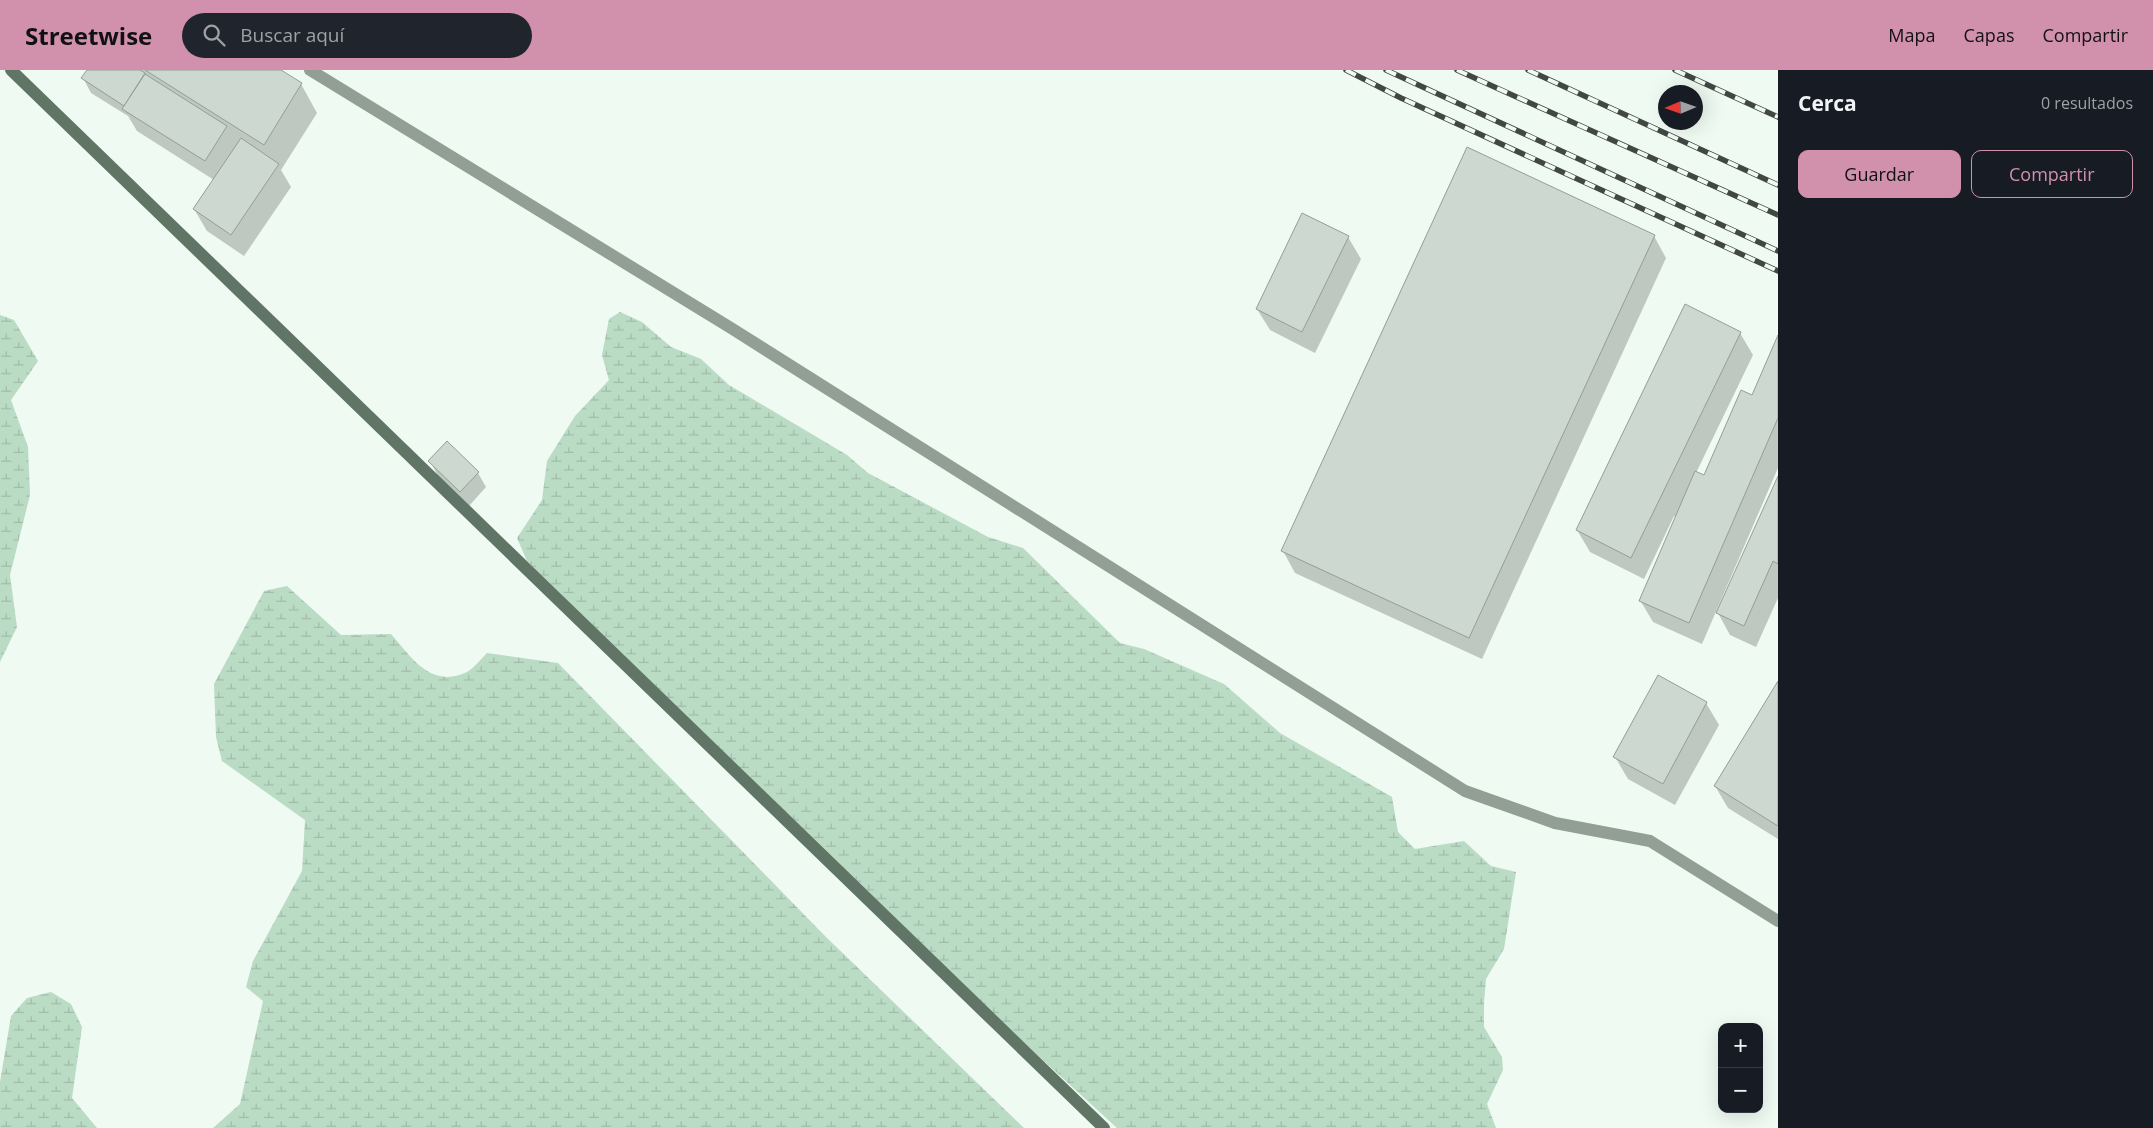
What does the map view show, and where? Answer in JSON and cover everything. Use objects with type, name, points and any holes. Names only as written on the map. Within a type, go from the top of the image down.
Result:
[{"type":"main road","points":[[11,70],[1104,1128]]},
{"type":"lane","points":[[310,70],[740,334],[1466,791],[1555,823],[1650,841],[1778,921]]},
{"type":"green space","points":[[620,312],[642,322],[671,347],[701,359],[729,385],[847,455],[868,473],[988,537],[1023,548],[1120,643],[1144,649],[1224,684],[1280,733],[1392,797],[1398,832],[1415,849],[1464,841],[1491,866],[1516,872],[1504,949],[1486,979],[1484,1003],[1484,1027],[1502,1057],[1503,1070],[1487,1104],[1496,1128],[1117,1128],[959,983],[527,561],[517,538],[542,500],[547,461],[575,416],[609,380],[602,355],[609,319]]},
{"type":"green space","points":[[0,315],[14,320],[38,361],[11,400],[28,447],[30,495],[10,575],[17,627],[0,662]]},
{"type":"green space","points":[[287,586],[341,635],[391,634],[423,668],[443,677],[467,672],[487,653],[558,663],[826,937],[1024,1128],[213,1128],[240,1104],[263,1001],[246,987],[253,961],[302,871],[305,820],[222,761],[216,737],[214,684],[264,591]]},
{"type":"green space","points":[[51,992],[71,1004],[82,1027],[72,1098],[97,1128],[0,1128],[0,1082],[11,1016],[27,998]]},
{"type":"building","points":[[87,70],[140,70],[145,73],[124,106],[81,78]]},
{"type":"building","points":[[145,70],[281,70],[302,83],[264,145]]},
{"type":"building","points":[[145,74],[227,126],[205,161],[122,109]]},
{"type":"building","points":[[241,138],[279,164],[231,235],[193,209]]},
{"type":"building","points":[[1467,147],[1655,235],[1469,638],[1281,551]]},
{"type":"building","points":[[1302,213],[1349,236],[1302,332],[1256,309]]},
{"type":"building","points":[[1685,304],[1741,332],[1631,558],[1576,530]]},
{"type":"building","points":[[1778,335],[1778,418],[1689,623],[1639,601],[1695,471],[1704,475],[1741,390],[1752,395]]},
{"type":"building","points":[[447,441],[479,472],[460,492],[428,461]]},
{"type":"building","points":[[1778,476],[1778,564],[1773,561],[1744,626],[1716,613]]},
{"type":"building","points":[[1658,675],[1707,702],[1663,784],[1613,757]]},
{"type":"building","points":[[1778,681],[1778,826],[1714,786]]},
{"type":"railway","points":[[1346,70],[1401,98],[1778,271]]},
{"type":"railway","points":[[1386,70],[1778,251]]},
{"type":"railway","points":[[1457,70],[1778,215]]},
{"type":"railway","points":[[1528,70],[1778,185]]},
{"type":"railway","points":[[1675,70],[1778,117]]}]
